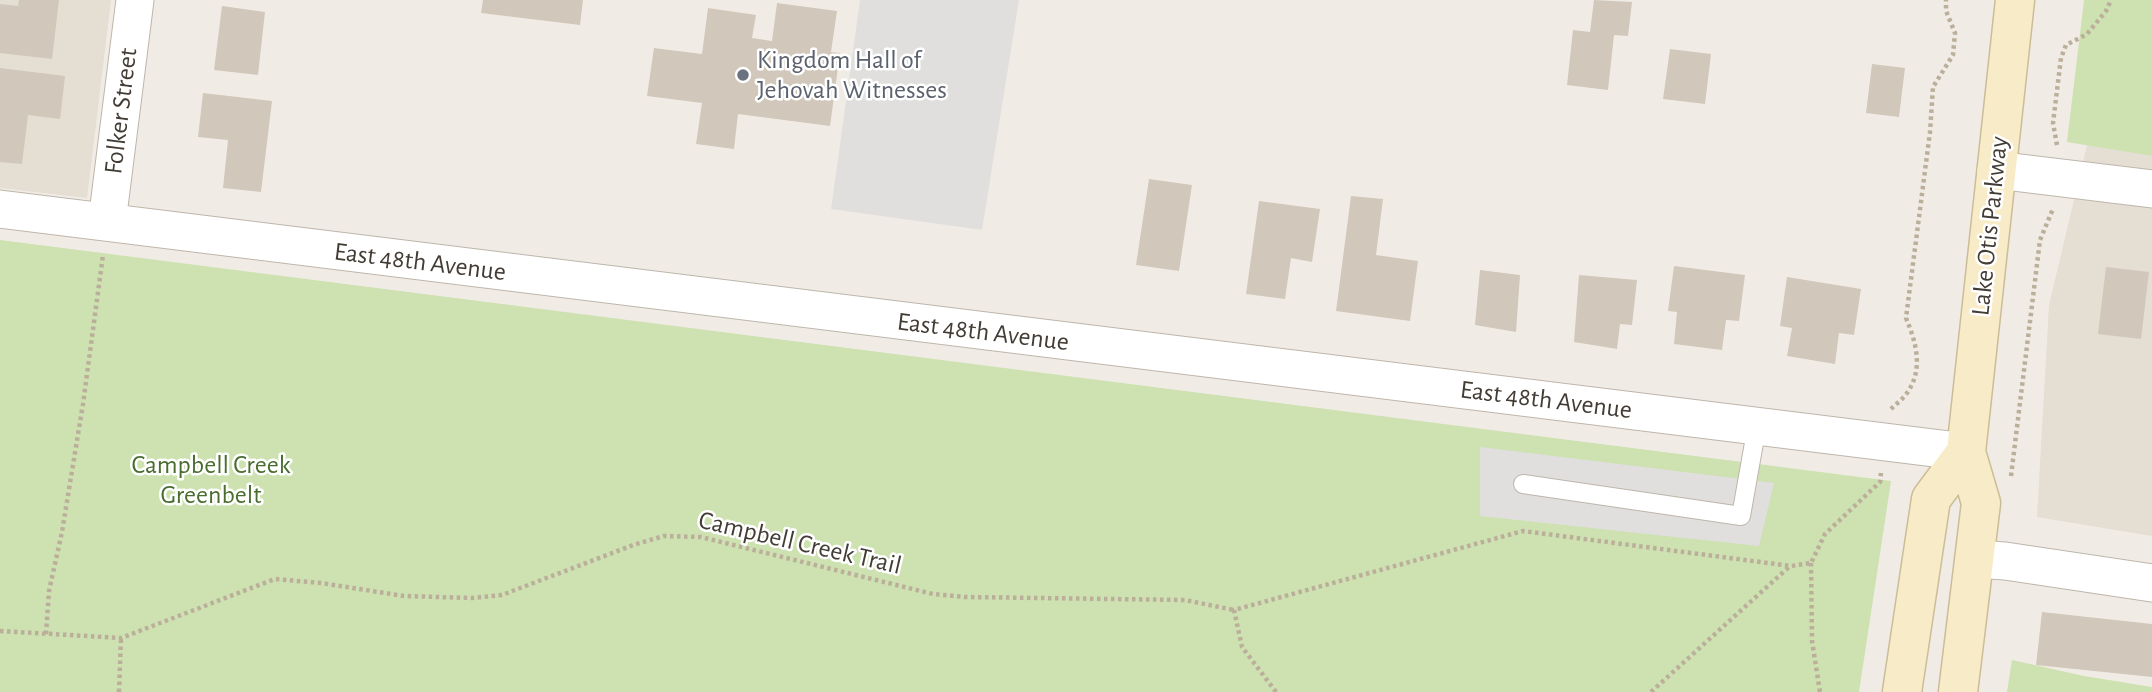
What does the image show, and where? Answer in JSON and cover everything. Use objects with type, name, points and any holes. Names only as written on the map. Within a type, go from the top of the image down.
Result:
[{"type":"main road","name":"Lake Otis Parkway","points":[[1958,692],[1981,503],[1966,452],[2015,0]]},
{"type":"main road","points":[[1902,692],[1931,499],[1966,452]]},
{"type":"street","name":"Folker Street","points":[[107,222],[135,0]]},
{"type":"street","points":[[1996,170],[2152,189]]},
{"type":"street","name":"East 48th Avenue","points":[[0,209],[1966,452]]},
{"type":"street","points":[[1975,559],[2152,583]]},
{"type":"lane","points":[[1523,484],[1741,516],[1757,426]]},
{"type":"path","points":[[1892,408],[1907,393],[1918,366],[1914,336],[1906,318],[1930,132],[1933,87],[1953,55],[1955,33],[1946,11],[1946,0]]},
{"type":"path","points":[[2055,138],[2053,123],[2066,45],[2087,34],[2106,11],[2111,0]]},
{"type":"path","points":[[2010,488],[2040,240],[2053,210]]},
{"type":"path","points":[[46,634],[49,591],[62,532],[83,404],[107,222]]},
{"type":"path","points":[[1820,692],[1812,641],[1811,563],[1825,534],[1880,482]]},
{"type":"path","points":[[1276,692],[1242,647],[1234,610],[1523,531],[1791,566],[1811,563]]},
{"type":"path","name":"Campbell Creek Trail","points":[[0,631],[121,638],[275,579],[404,596],[472,598],[502,595],[664,536],[701,537],[933,594],[965,597],[1185,600],[1234,610]]},
{"type":"path","points":[[1651,692],[1791,566]]},
{"type":"path","points":[[119,692],[121,638]]},
{"type":"shaded area","points":[[0,0],[111,0],[87,198],[0,188]]},
{"type":"shaded area","points":[[860,0],[1019,0],[982,230],[831,209]]},
{"type":"shaded area","points":[[2087,145],[2152,156],[2152,536],[2037,517],[2049,305]]},
{"type":"shaded area","points":[[1480,447],[1774,483],[1759,546],[1480,516]]},
{"type":"green space","points":[[2084,0],[2152,0],[2152,156],[2067,142]]},
{"type":"green space","name":"Campbell Creek Greenbelt","points":[[0,240],[1891,481],[1859,692],[0,692]]},
{"type":"green space","points":[[2012,660],[2152,687],[2152,692],[2007,692]]},
{"type":"building","points":[[19,0],[59,0],[52,59],[0,53],[0,4],[18,6]]},
{"type":"building","points":[[483,0],[583,0],[580,25],[481,13]]},
{"type":"building","points":[[1594,0],[1632,2],[1628,36],[1614,35],[1608,90],[1567,85],[1573,30],[1590,32]]},
{"type":"building","name":"Kingdom Hall of Jehovah Witnesses","points":[[777,3],[837,11],[831,52],[840,53],[830,126],[738,114],[734,149],[696,144],[702,103],[647,96],[654,48],[702,54],[708,8],[756,15],[752,38],[772,41]]},
{"type":"building","points":[[222,6],[265,12],[258,75],[214,70]]},
{"type":"building","points":[[1670,49],[1711,54],[1705,104],[1663,99]]},
{"type":"building","points":[[1872,64],[1905,68],[1899,117],[1866,113]]},
{"type":"building","points":[[0,68],[65,76],[60,119],[28,115],[22,164],[0,162]]},
{"type":"building","points":[[203,93],[272,101],[261,192],[223,188],[228,140],[198,137]]},
{"type":"building","points":[[1149,179],[1192,185],[1179,271],[1136,265]]},
{"type":"building","points":[[1351,196],[1383,199],[1376,255],[1418,261],[1410,321],[1336,311]]},
{"type":"building","points":[[1259,201],[1320,209],[1312,262],[1291,258],[1285,299],[1246,294]]},
{"type":"building","points":[[1674,266],[1745,275],[1739,321],[1726,320],[1722,350],[1674,344],[1677,312],[1668,311]]},
{"type":"building","points":[[2106,267],[2149,272],[2141,339],[2098,334]]},
{"type":"building","points":[[1480,270],[1520,275],[1516,332],[1475,325]]},
{"type":"building","points":[[1579,275],[1637,280],[1632,325],[1620,324],[1617,349],[1574,342]]},
{"type":"building","points":[[1787,277],[1861,289],[1854,335],[1839,333],[1835,364],[1787,356],[1792,328],[1780,326]]},
{"type":"building","points":[[2042,612],[2152,624],[2152,677],[2036,665]]},
{"type":"place","name":"Kingdom Hall of Jehovah Witnesses","points":[[743,75]]}]
